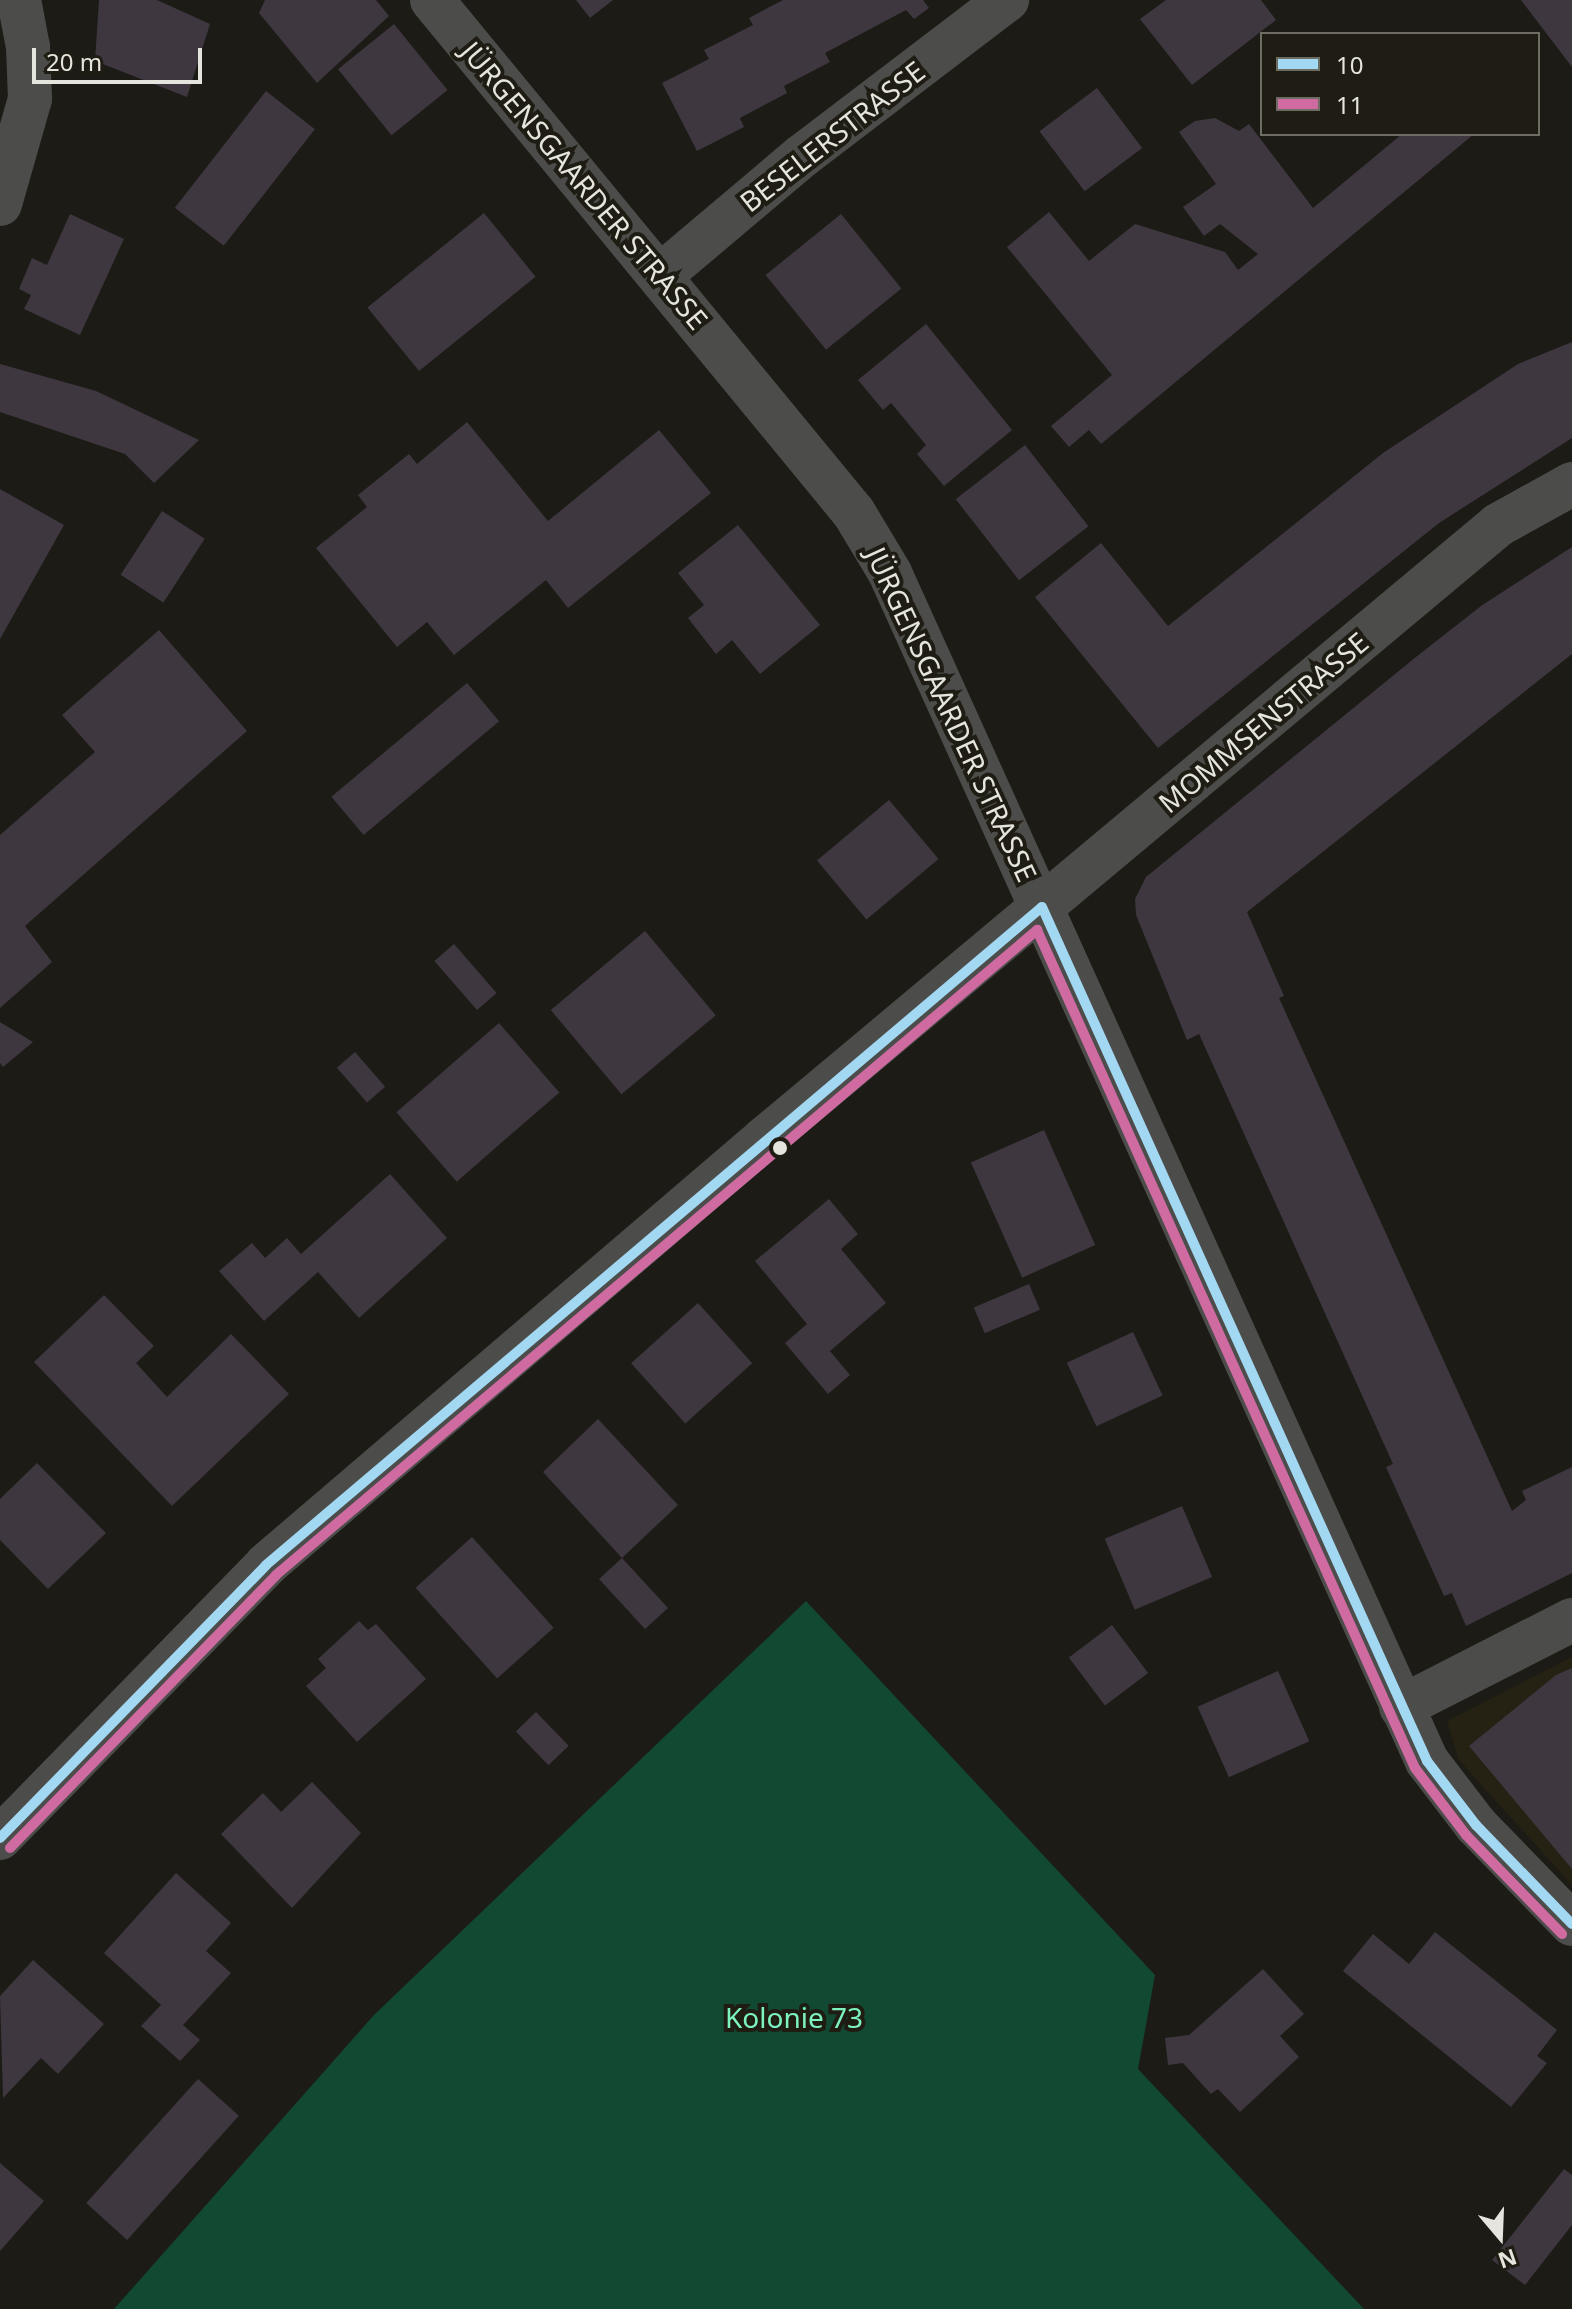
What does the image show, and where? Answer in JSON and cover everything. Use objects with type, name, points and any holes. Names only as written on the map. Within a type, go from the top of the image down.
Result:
[{"type":"street","points":[[0,204],[30,99],[28,47],[19,0]]},
{"type":"street","name":"JÜRGENSGAARDER STRASSE","points":[[432,0],[854,513],[890,573],[1427,1761],[1476,1825],[1572,1924]]},
{"type":"street","name":"BESELERSTRASSE","points":[[661,275],[802,156],[1007,0]]},
{"type":"street","name":"MOMMSENSTRASSE","points":[[0,1838],[266,1565],[1498,525],[1572,484]]},
{"type":"street","points":[[1401,1707],[1572,1620]]},
{"type":"shaded area","points":[[1572,1657],[1572,1885],[1458,1759],[1447,1721]]},
{"type":"green space","name":"Kolonie 73","points":[[806,1601],[1155,1975],[1138,2069],[1364,2309],[114,2309],[374,2015]]},
{"type":"building","points":[[99,0],[157,0],[210,24],[187,97],[95,61]]},
{"type":"building","points":[[265,0],[376,0],[389,16],[317,83],[259,13]]},
{"type":"building","points":[[576,0],[613,0],[590,18]]},
{"type":"building","points":[[783,0],[923,0],[929,8],[914,19],[906,10],[825,53],[830,62],[784,86],[787,93],[740,118],[744,127],[697,151],[662,83],[709,59],[704,50],[753,25],[749,18]]},
{"type":"building","points":[[1166,0],[1261,0],[1276,20],[1192,85],[1140,19]]},
{"type":"building","points":[[1521,0],[1572,0],[1572,67]]},
{"type":"building","points":[[394,24],[447,90],[392,135],[338,69]]},
{"type":"building","points":[[1097,88],[1142,148],[1085,191],[1039,131]]},
{"type":"building","points":[[266,91],[315,129],[224,246],[175,208]]},
{"type":"building","points":[[1215,118],[1239,131],[1249,124],[1313,208],[1400,136],[1472,136],[1101,444],[1089,430],[1069,447],[1051,426],[1112,375],[1007,247],[1049,212],[1089,261],[1135,224],[1225,252],[1238,270],[1258,254],[1220,224],[1204,236],[1183,207],[1216,184],[1179,132],[1195,121]]},
{"type":"building","points":[[484,213],[536,277],[419,371],[367,307]]},
{"type":"building","points":[[70,214],[124,239],[80,335],[24,309],[31,295],[19,289],[32,258],[47,265]]},
{"type":"building","points":[[841,214],[901,289],[826,350],[766,275]]},
{"type":"building","points":[[926,324],[1012,430],[944,486],[917,454],[926,445],[891,403],[883,410],[858,380]]},
{"type":"building","points":[[1572,342],[1572,438],[1439,523],[1158,748],[1035,597],[1101,543],[1168,626],[1383,453],[1518,364]]},
{"type":"building","points":[[0,364],[96,391],[199,440],[154,483],[125,454],[0,412]]},
{"type":"building","points":[[467,422],[548,521],[659,430],[711,493],[568,608],[546,580],[454,655],[427,622],[397,647],[316,548],[367,507],[358,495],[409,454],[417,464]]},
{"type":"building","points":[[1025,445],[1088,526],[1019,580],[956,499]]},
{"type":"building","points":[[0,489],[64,525],[0,639]]},
{"type":"building","points":[[162,511],[205,539],[163,603],[121,575]]},
{"type":"building","points":[[738,525],[820,625],[760,674],[732,640],[716,654],[688,618],[704,605],[678,573]]},
{"type":"building","points":[[1572,547],[1572,654],[1247,912],[1284,996],[1279,998],[1512,1511],[1526,1500],[1522,1491],[1572,1467],[1572,1573],[1466,1626],[1452,1593],[1444,1596],[1386,1467],[1393,1464],[1199,1034],[1187,1040],[1136,915],[1135,899],[1146,877],[1416,657],[1481,606]]},
{"type":"building","points":[[159,630],[247,731],[25,926],[52,962],[0,1008],[0,835],[95,752],[62,715]]},
{"type":"building","points":[[467,683],[499,721],[364,835],[331,797]]},
{"type":"building","points":[[889,800],[938,859],[866,919],[817,860]]},
{"type":"building","points":[[645,931],[716,1015],[621,1094],[551,1010]]},
{"type":"building","points":[[454,944],[497,993],[477,1010],[434,961]]},
{"type":"building","points":[[0,1022],[33,1042],[3,1067],[0,1063]]},
{"type":"building","points":[[499,1023],[559,1092],[457,1182],[396,1112]]},
{"type":"building","points":[[355,1052],[385,1087],[367,1102],[337,1068]]},
{"type":"building","points":[[1044,1130],[1095,1245],[1022,1278],[971,1163]]},
{"type":"building","points":[[390,1174],[447,1238],[359,1318],[318,1272],[264,1321],[219,1271],[252,1243],[265,1258],[287,1238],[301,1254]]},
{"type":"building","points":[[829,1199],[858,1234],[841,1249],[886,1303],[830,1351],[850,1375],[828,1394],[785,1343],[807,1324],[755,1261]]},
{"type":"building","points":[[1029,1284],[1040,1310],[985,1333],[974,1307]]},
{"type":"building","points":[[104,1295],[154,1346],[136,1363],[167,1397],[231,1334],[289,1394],[172,1506],[34,1362]]},
{"type":"building","points":[[698,1303],[752,1363],[685,1423],[631,1363]]},
{"type":"building","points":[[1133,1332],[1163,1395],[1096,1426],[1067,1363]]},
{"type":"building","points":[[598,1419],[678,1505],[622,1558],[543,1472]]},
{"type":"building","points":[[37,1463],[106,1533],[48,1589],[0,1540],[0,1499]]},
{"type":"building","points":[[1182,1506],[1212,1577],[1135,1610],[1105,1539]]},
{"type":"building","points":[[472,1537],[554,1628],[497,1679],[416,1588]]},
{"type":"building","points":[[622,1558],[668,1608],[645,1629],[599,1579]]},
{"type":"building","points":[[359,1621],[368,1630],[376,1624],[426,1679],[357,1742],[306,1686],[326,1668],[318,1659]]},
{"type":"building","points":[[1112,1625],[1148,1673],[1105,1705],[1069,1657]]},
{"type":"building","points":[[1572,1668],[1572,1869],[1469,1746],[1556,1675]]},
{"type":"building","points":[[1278,1671],[1309,1741],[1229,1777],[1198,1707]]},
{"type":"building","points":[[536,1712],[569,1746],[549,1765],[516,1731]]},
{"type":"building","points":[[312,1782],[361,1833],[292,1908],[221,1834],[263,1793],[281,1812]]},
{"type":"building","points":[[176,1873],[231,1923],[206,1951],[231,1973],[183,2025],[200,2040],[180,2061],[141,2026],[161,2005],[104,1953]]},
{"type":"building","points":[[1435,1932],[1557,2030],[1537,2056],[1547,2063],[1511,2107],[1343,1971],[1373,1934],[1409,1964]]},
{"type":"building","points":[[33,1960],[104,2024],[58,2074],[41,2058],[3,2098],[0,1996]]},
{"type":"building","points":[[1263,1969],[1304,2014],[1280,2036],[1299,2057],[1240,2112],[1218,2089],[1211,2094],[1183,2063],[1168,2065],[1165,2038],[1189,2035]]},
{"type":"building","points":[[198,2079],[239,2116],[127,2240],[86,2203]]},
{"type":"building","points":[[0,2163],[44,2201],[0,2251]]},
{"type":"building","points":[[1564,2169],[1572,2175],[1572,2225],[1525,2285],[1492,2260]]},
{"type":"transit line","name":"10","points":[[1042,907],[1427,1761],[1476,1825],[1572,1924]]},
{"type":"transit line","name":"10","points":[[0,1838],[266,1565],[1042,907]]},
{"type":"transit line","name":"11","points":[[10,1848],[276,1575],[1037,930],[1415,1768],[1466,1835],[1562,1934]]}]
